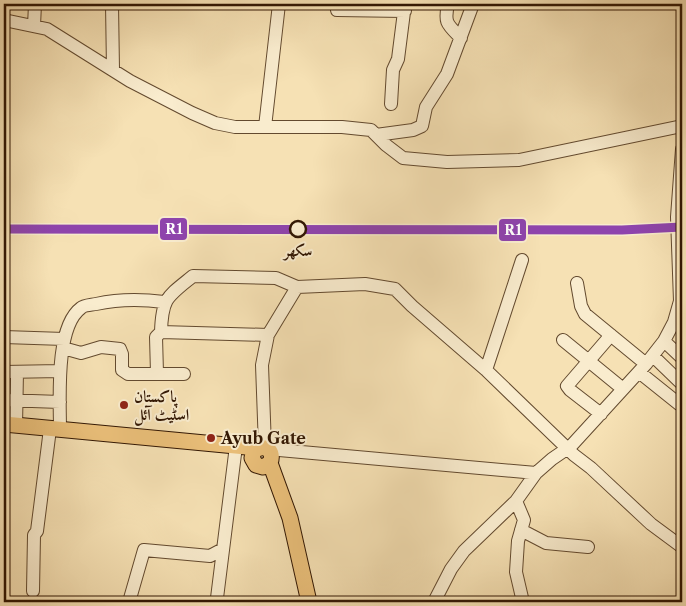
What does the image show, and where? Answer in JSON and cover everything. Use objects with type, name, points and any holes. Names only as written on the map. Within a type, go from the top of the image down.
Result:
[{"type":"main road","points":[[10,425],[236,446],[265,452],[290,518],[309,602]]},
{"type":"street","points":[[34,26],[36,4]]},
{"type":"street","points":[[112,4],[114,70]]},
{"type":"street","points":[[265,127],[279,4]]},
{"type":"street","points":[[336,4],[337,10],[405,7],[398,59],[393,70],[391,104]]},
{"type":"street","points":[[448,4],[445,19],[448,25],[461,38]]},
{"type":"street","points":[[376,135],[413,130],[422,126],[426,107],[447,74],[473,4]]},
{"type":"street","points":[[4,20],[47,29],[114,70],[192,113],[215,123],[235,127],[342,127],[371,130],[403,158],[447,162],[519,160],[682,126]]},
{"type":"street","points":[[434,602],[451,569],[464,551],[516,501],[536,473],[567,448],[600,414],[664,342],[681,302],[677,223],[682,149]]},
{"type":"street","points":[[486,370],[522,260]]},
{"type":"street","points":[[157,373],[156,337],[161,332],[161,310],[164,302],[193,276],[276,278],[297,287],[365,284],[395,289],[486,370],[567,448],[617,491],[651,524],[682,545]]},
{"type":"street","points":[[577,283],[581,306],[585,314],[646,364],[679,404],[682,398]]},
{"type":"street","points":[[297,287],[268,335],[262,365],[265,452],[536,473]]},
{"type":"street","points":[[33,591],[34,535],[37,530],[60,402],[60,371],[63,344],[70,321],[80,308],[117,299],[164,302]]},
{"type":"street","points":[[161,332],[268,335]]},
{"type":"street","points":[[600,414],[567,386],[611,334]]},
{"type":"street","points":[[4,337],[63,344],[81,353],[100,348],[120,349],[122,354],[122,370],[128,374],[184,374]]},
{"type":"street","points":[[563,340],[623,389]]},
{"type":"street","points":[[664,342],[682,358]]},
{"type":"street","points":[[646,364],[682,384]]},
{"type":"street","points":[[4,372],[60,371]]},
{"type":"street","points":[[10,425],[10,400],[17,372]]},
{"type":"street","points":[[10,400],[60,402]]},
{"type":"street","points":[[217,598],[236,446]]},
{"type":"street","points":[[516,501],[524,520],[518,541],[516,572],[523,602]]},
{"type":"street","points":[[521,530],[546,543],[588,547]]},
{"type":"street","points":[[129,602],[144,550],[210,556],[223,549]]},
{"type":"transit line","name":"R1","points":[[4,229],[622,230],[682,227]]},
{"type":"place","name":"سكهر","points":[[298,229]]},
{"type":"place","name":"پاکستان اسٹیٹ آئل","points":[[124,405]]},
{"type":"place","name":"Ayub Gate","points":[[211,438]]}]
